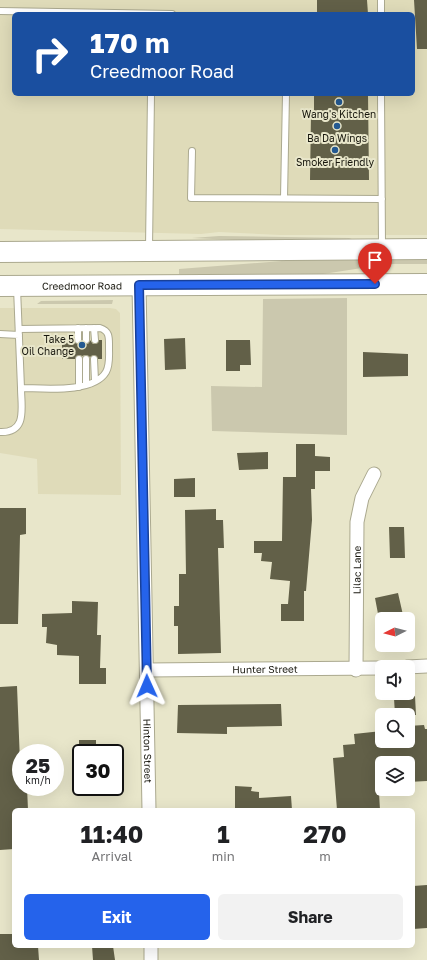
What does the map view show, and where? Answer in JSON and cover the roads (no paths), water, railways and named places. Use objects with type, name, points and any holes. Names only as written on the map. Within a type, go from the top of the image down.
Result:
[{"type":"main road","points":[[0,252],[427,249]]},
{"type":"main road","name":"Creedmoor Road","points":[[8,286],[427,284]]},
{"type":"street","name":"Hinton Street","points":[[139,285],[149,808]]},
{"type":"street","name":"Lilac Lane","points":[[356,670],[357,522],[362,498],[374,474]]},
{"type":"street","points":[[415,667],[427,666]]},
{"type":"street","name":"Hunter Street","points":[[147,670],[356,670],[375,669]]},
{"type":"street","points":[[151,948],[151,960]]},
{"type":"lane","points":[[381,0],[381,12]]},
{"type":"lane","points":[[0,11],[51,12]]},
{"type":"lane","points":[[149,252],[151,96]]},
{"type":"lane","points":[[284,198],[286,96]]},
{"type":"lane","points":[[382,96],[382,250]]},
{"type":"lane","points":[[192,151],[191,198],[382,198]]},
{"type":"lane","points":[[0,432],[12,431],[19,425],[21,413],[19,332],[8,286]]},
{"type":"lane","points":[[78,328],[78,340]]},
{"type":"lane","points":[[86,328],[86,340]]},
{"type":"lane","points":[[0,334],[94,328],[104,329],[109,336],[109,363],[107,370],[95,381],[76,387],[21,388]]},
{"type":"lane","points":[[94,328],[95,340]]},
{"type":"lane","points":[[76,387],[79,358]]},
{"type":"lane","points":[[94,358],[95,381]]},
{"type":"lane","points":[[86,359],[86,385]]},
{"type":"place","name":"Wang's Kitchen","points":[[339,102]]},
{"type":"place","name":"Ba Da Wings","points":[[337,126]]},
{"type":"place","name":"Smoker Friendly","points":[[335,150]]},
{"type":"place","name":"Take 5 Oil Change","points":[[82,345]]}]
